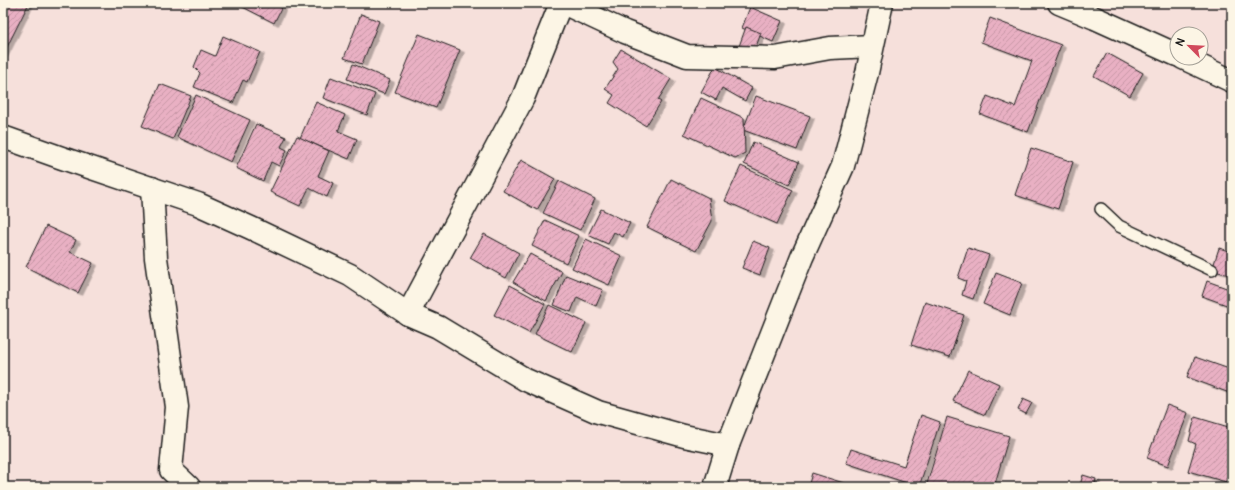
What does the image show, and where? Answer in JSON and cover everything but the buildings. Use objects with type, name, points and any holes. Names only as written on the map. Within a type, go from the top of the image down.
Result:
[{"type":"street","points":[[408,314],[523,98],[562,3],[625,32],[687,56],[775,58],[830,48],[872,46]]},
{"type":"street","points":[[715,487],[728,445],[802,257],[844,166],[882,3]]},
{"type":"street","points":[[1059,3],[1169,51]]},
{"type":"street","points":[[1200,66],[1232,81]]},
{"type":"street","points":[[3,137],[198,204],[251,228],[350,275],[408,314],[438,327],[526,380],[598,412],[684,436],[728,445]]},
{"type":"street","points":[[152,188],[156,258],[177,407],[171,470],[189,487]]},
{"type":"lane","points":[[1101,209],[1119,226],[1212,270]]}]
